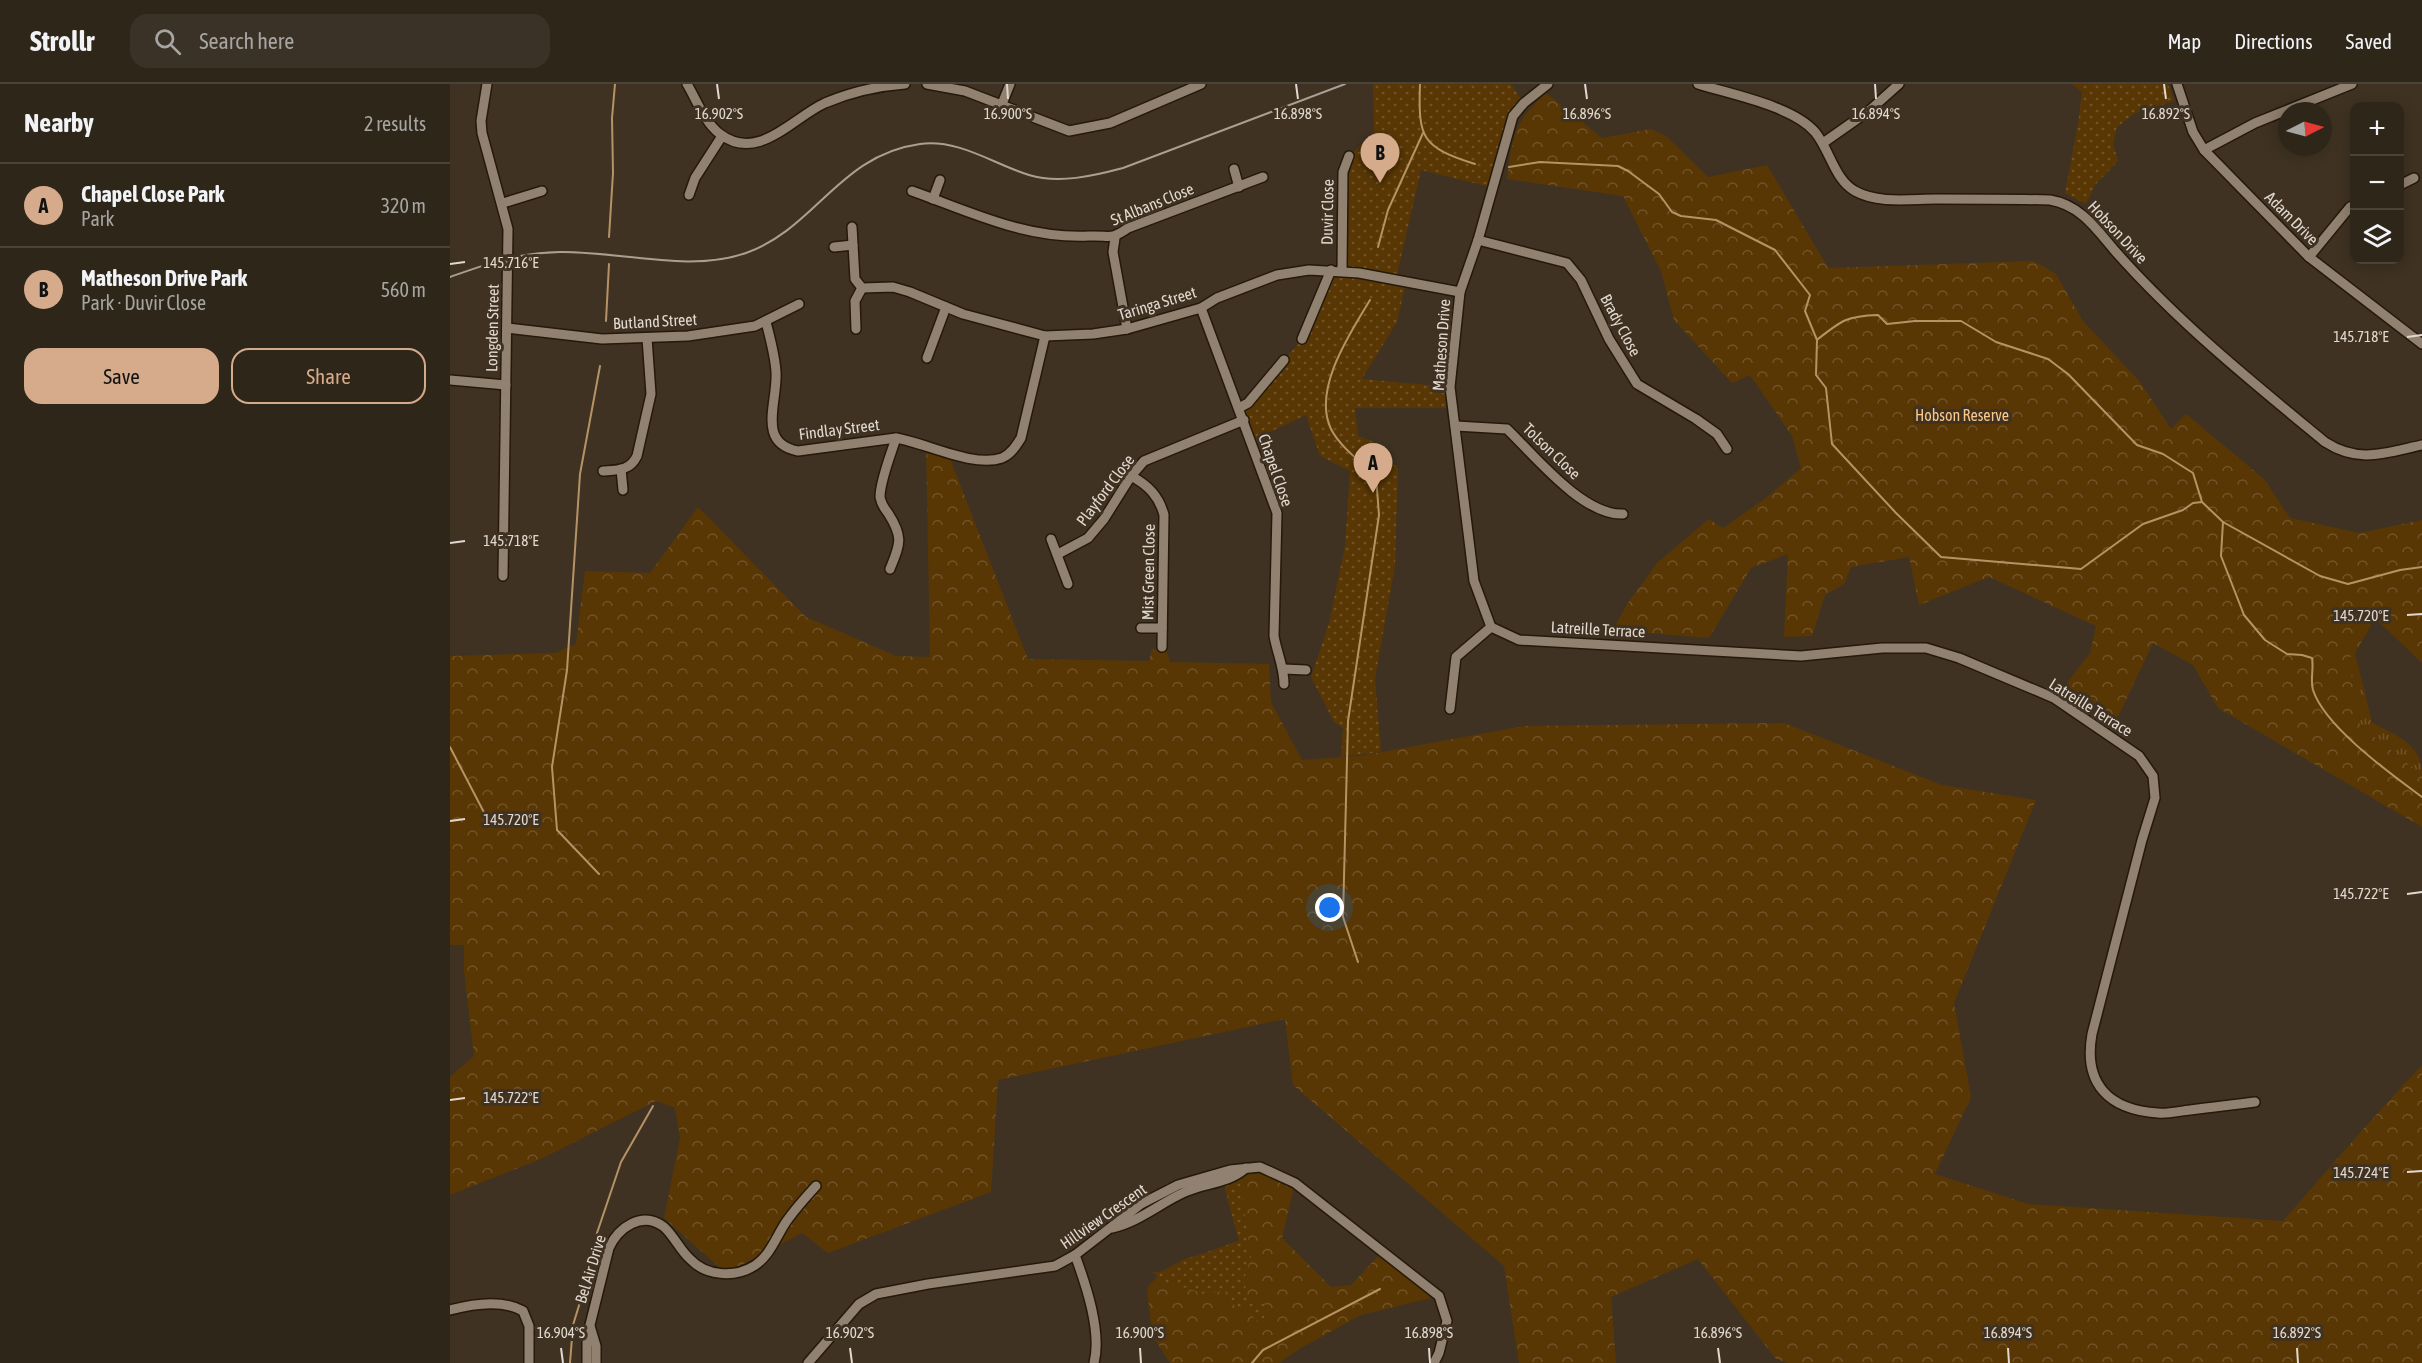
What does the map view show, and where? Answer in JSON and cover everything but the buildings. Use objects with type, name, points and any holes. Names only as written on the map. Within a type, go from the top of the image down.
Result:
[{"type":"street","name":"Longden Street","points":[[487,84],[481,121],[482,133],[508,229],[503,576]]},
{"type":"street","points":[[687,84],[712,126],[722,136],[743,143],[766,141],[805,113],[829,102],[862,90],[905,84]]},
{"type":"street","points":[[927,84],[965,91],[1069,131],[1110,123],[1202,84]]},
{"type":"street","points":[[1002,104],[1010,84]]},
{"type":"street","name":"Matheson Drive","points":[[1491,627],[1474,581],[1450,387],[1460,292],[1478,240],[1513,116],[1524,102],[1548,84]]},
{"type":"street","name":"Hobson Drive","points":[[1698,84],[1789,113],[1813,130],[1823,143],[1841,178],[1854,191],[1889,199],[2050,200],[2070,205],[2084,215],[2139,278],[2206,343],[2325,442],[2337,450],[2364,456],[2422,445]]},
{"type":"street","points":[[1823,143],[1870,110],[1899,84]]},
{"type":"street","name":"Adam Drive","points":[[2177,84],[2193,132],[2204,150],[2309,257],[2421,339]]},
{"type":"street","points":[[2204,150],[2254,123],[2352,84]]},
{"type":"street","points":[[689,195],[695,178],[722,136]]},
{"type":"street","name":"Duvir Close","points":[[1342,271],[1343,172],[1349,156]]},
{"type":"street","points":[[1234,169],[1239,187]]},
{"type":"street","name":"St Albans Close","points":[[912,191],[1039,234],[1115,238],[1128,228],[1263,177]]},
{"type":"street","points":[[2404,182],[2414,178]]},
{"type":"street","points":[[933,199],[940,180]]},
{"type":"street","points":[[502,202],[542,191]]},
{"type":"street","points":[[2309,257],[2350,207]]},
{"type":"street","points":[[852,226],[855,279],[862,288],[855,301],[856,329]]},
{"type":"street","points":[[1115,238],[1113,252],[1127,329]]},
{"type":"street","name":"Brady Close","points":[[1478,240],[1567,263],[1581,280],[1609,339],[1637,384],[1717,434],[1727,449]]},
{"type":"street","points":[[834,247],[853,245]]},
{"type":"street","name":"Taringa Street","points":[[862,288],[893,287],[989,322],[1045,336],[1093,334],[1127,329],[1201,308],[1217,298],[1277,275],[1309,270],[1342,271],[1460,292]]},
{"type":"street","points":[[1302,339],[1330,270]]},
{"type":"street","name":"Butland Street","points":[[507,328],[602,339],[713,333],[766,322],[799,304]]},
{"type":"street","points":[[927,358],[946,307]]},
{"type":"street","name":"Chapel Close","points":[[1201,308],[1277,513],[1274,636],[1284,669],[1284,684]]},
{"type":"street","name":"Findlay Street","points":[[766,322],[776,374],[772,428],[777,440],[785,448],[798,451],[816,450],[882,438],[896,438],[976,460],[1003,457],[1012,451],[1021,438],[1029,414],[1045,336]]},
{"type":"street","points":[[603,471],[629,467],[635,460],[652,387],[647,338]]},
{"type":"street","points":[[1239,408],[1248,403],[1284,360]]},
{"type":"street","points":[[450,380],[506,385]]},
{"type":"street","name":"Playford Close","points":[[1058,554],[1088,538],[1144,461],[1244,420]]},
{"type":"street","name":"Tolson Close","points":[[1456,426],[1507,429],[1572,492],[1594,508],[1623,514]]},
{"type":"street","points":[[890,569],[900,536],[882,504],[880,495],[896,438]]},
{"type":"street","points":[[621,469],[623,490]]},
{"type":"street","name":"Mist Green Close","points":[[1131,476],[1144,483],[1153,492],[1161,503],[1164,515],[1162,647]]},
{"type":"street","points":[[1051,539],[1068,584]]},
{"type":"street","points":[[1450,709],[1455,657],[1491,627]]},
{"type":"street","name":"Latreille Terrace","points":[[1491,627],[1519,640],[1800,656],[1882,648],[1926,648],[1959,658],[2054,698],[2139,756],[2153,776],[2155,786],[2155,798],[2092,1034],[2088,1053],[2093,1076],[2108,1096],[2127,1108],[2159,1113],[2255,1102]]},
{"type":"street","points":[[1141,628],[1162,628]]},
{"type":"street","points":[[1284,669],[1306,670]]},
{"type":"street","name":"Hillview Crescent","points":[[808,1363],[859,1304],[876,1294],[928,1284],[1055,1266],[1076,1255],[1141,1204],[1178,1185],[1230,1170],[1260,1167],[1295,1183],[1439,1296],[1447,1321],[1439,1353],[1434,1363]]},
{"type":"street","name":"Bel Air Drive","points":[[587,1363],[586,1345],[609,1248],[613,1238],[625,1226],[642,1220],[658,1224],[665,1228],[695,1264],[711,1272],[733,1273],[755,1265],[764,1257],[791,1215],[816,1186]]},
{"type":"street","points":[[1076,1255],[1087,1292],[1096,1352],[1094,1363]]},
{"type":"street","points":[[450,1310],[474,1305],[501,1304],[523,1311],[528,1326],[529,1363]]},
{"type":"street","name":"Bel Air Drive","points":[[590,1326],[596,1346],[596,1363]]},
{"type":"street","points":[[1096,1352],[1104,1363]]},
{"type":"green space","points":[[1373,84],[1511,84],[1524,103],[1513,116],[1490,187],[1421,170],[1396,279],[1406,282],[1397,322],[1362,379],[1450,387],[1454,408],[1355,408],[1358,436],[1374,442],[1379,456],[1398,467],[1395,566],[1375,678],[1381,752],[1341,757],[1343,728],[1334,722],[1311,677],[1329,623],[1345,546],[1350,471],[1320,456],[1306,415],[1251,441],[1239,408],[1248,403],[1302,339],[1327,277],[1342,271],[1343,172],[1349,156],[1374,132]]},
{"type":"green space","points":[[2072,84],[2168,84],[2174,101],[2135,113],[2117,127],[2113,144],[2118,161],[2095,185],[2086,204],[2065,193],[2082,92]]},
{"type":"green space","name":"Hobson Reserve","points":[[1546,93],[1602,138],[1651,129],[1666,136],[1708,177],[1767,165],[1828,268],[2034,261],[2056,274],[2083,321],[2140,382],[2171,429],[2186,414],[2264,479],[2290,518],[2359,533],[2422,520],[2422,663],[2375,618],[2355,653],[2348,659],[2361,726],[2422,775],[2422,827],[2218,708],[2193,665],[2153,643],[2114,725],[2072,708],[2063,688],[2090,653],[2096,626],[1989,577],[1919,605],[1909,557],[1851,567],[1844,584],[1825,595],[1812,636],[1784,637],[1788,554],[1751,568],[1709,638],[1613,630],[1627,604],[1658,562],[1709,519],[1723,528],[1766,498],[1801,468],[1792,436],[1750,375],[1732,383],[1674,320],[1661,271],[1623,196],[1507,179],[1516,132],[1527,113]]},
{"type":"green space","points":[[926,445],[947,451],[1028,659],[1149,661],[1152,649],[1166,649],[1170,662],[1269,664],[1271,702],[1302,760],[1360,756],[1524,726],[1784,723],[1942,785],[2036,800],[1954,1003],[1971,1097],[1935,1174],[2028,1204],[2283,1221],[2422,1065],[2422,1363],[1788,1363],[1776,1359],[1698,1259],[1611,1297],[1616,1363],[1519,1363],[1504,1266],[1293,1085],[1285,1019],[998,1080],[991,1192],[828,1253],[802,1233],[726,1273],[664,1218],[680,1138],[675,1108],[656,1101],[541,1159],[450,1195],[450,1077],[474,1056],[464,971],[464,945],[450,945],[450,656],[556,653],[576,644],[585,571],[650,573],[698,507],[806,617],[896,656],[930,657]]},
{"type":"green space","points":[[2360,643],[2355,653],[2372,722],[2413,748],[2421,764],[2422,775],[2361,726],[2348,659]]},
{"type":"green space","points":[[1260,1167],[1295,1183],[1282,1238],[1331,1287],[1351,1285],[1382,1252],[1439,1296],[1361,1315],[1301,1348],[1279,1363],[1170,1363],[1152,1335],[1147,1288],[1162,1271],[1189,1257],[1239,1241],[1223,1181]]},
{"type":"green space","points":[[1239,1175],[1251,1257],[1244,1279],[1247,1296],[1270,1307],[1264,1318],[1256,1321],[1249,1311],[1230,1303],[1232,1293],[1223,1291],[1204,1294],[1168,1285],[1152,1272],[1168,1271],[1187,1259],[1239,1241],[1223,1181]]},
{"type":"waterway","points":[[609,237],[615,84]]},
{"type":"waterway","points":[[1420,84],[1420,117],[1427,138],[1444,152],[1475,164]]},
{"type":"waterway","points":[[1378,247],[1388,210],[1423,133]]},
{"type":"waterway","points":[[1509,167],[1540,162],[1618,166],[1659,194],[1672,212],[1681,216],[1716,220],[1775,250],[1810,295],[1805,311],[1817,340],[1816,375],[1826,388],[1832,444],[1896,513],[1941,557],[2081,569],[2143,524],[2183,510],[2193,503],[2202,502],[2223,522],[2221,556],[2244,615],[2265,640],[2287,654],[2312,658],[2313,690],[2331,719],[2360,749],[2422,797]]},
{"type":"waterway","points":[[606,321],[609,264]]},
{"type":"waterway","points":[[1358,962],[1343,917],[1348,721],[1379,515],[1376,476],[1335,436],[1326,414],[1326,397],[1336,362],[1370,300]]},
{"type":"waterway","points":[[1818,339],[1839,323],[1859,316],[1878,315],[1887,324],[1915,321],[1961,321],[1996,342],[2048,359],[2068,374],[2137,445],[2163,454],[2193,473],[2202,502]]},
{"type":"waterway","points":[[599,874],[557,830],[552,767],[567,670],[580,474],[600,366]]},
{"type":"waterway","points":[[2223,522],[2320,576],[2348,584],[2400,570],[2422,567]]},
{"type":"waterway","points":[[450,747],[489,822]]},
{"type":"waterway","points":[[570,1363],[573,1325],[589,1273],[597,1233],[621,1162],[653,1106]]},
{"type":"waterway","points":[[1252,1363],[1263,1350],[1380,1289]]},
{"type":"railway","points":[[450,277],[504,260],[544,253],[583,253],[678,261],[724,259],[746,253],[770,242],[868,162],[892,151],[920,144],[949,145],[1040,178],[1076,178],[1123,168],[1345,84]]},
{"type":"place","name":"Matheson Drive Park","points":[[1380,183]]},
{"type":"place","name":"Chapel Close Park","points":[[1373,493]]}]
